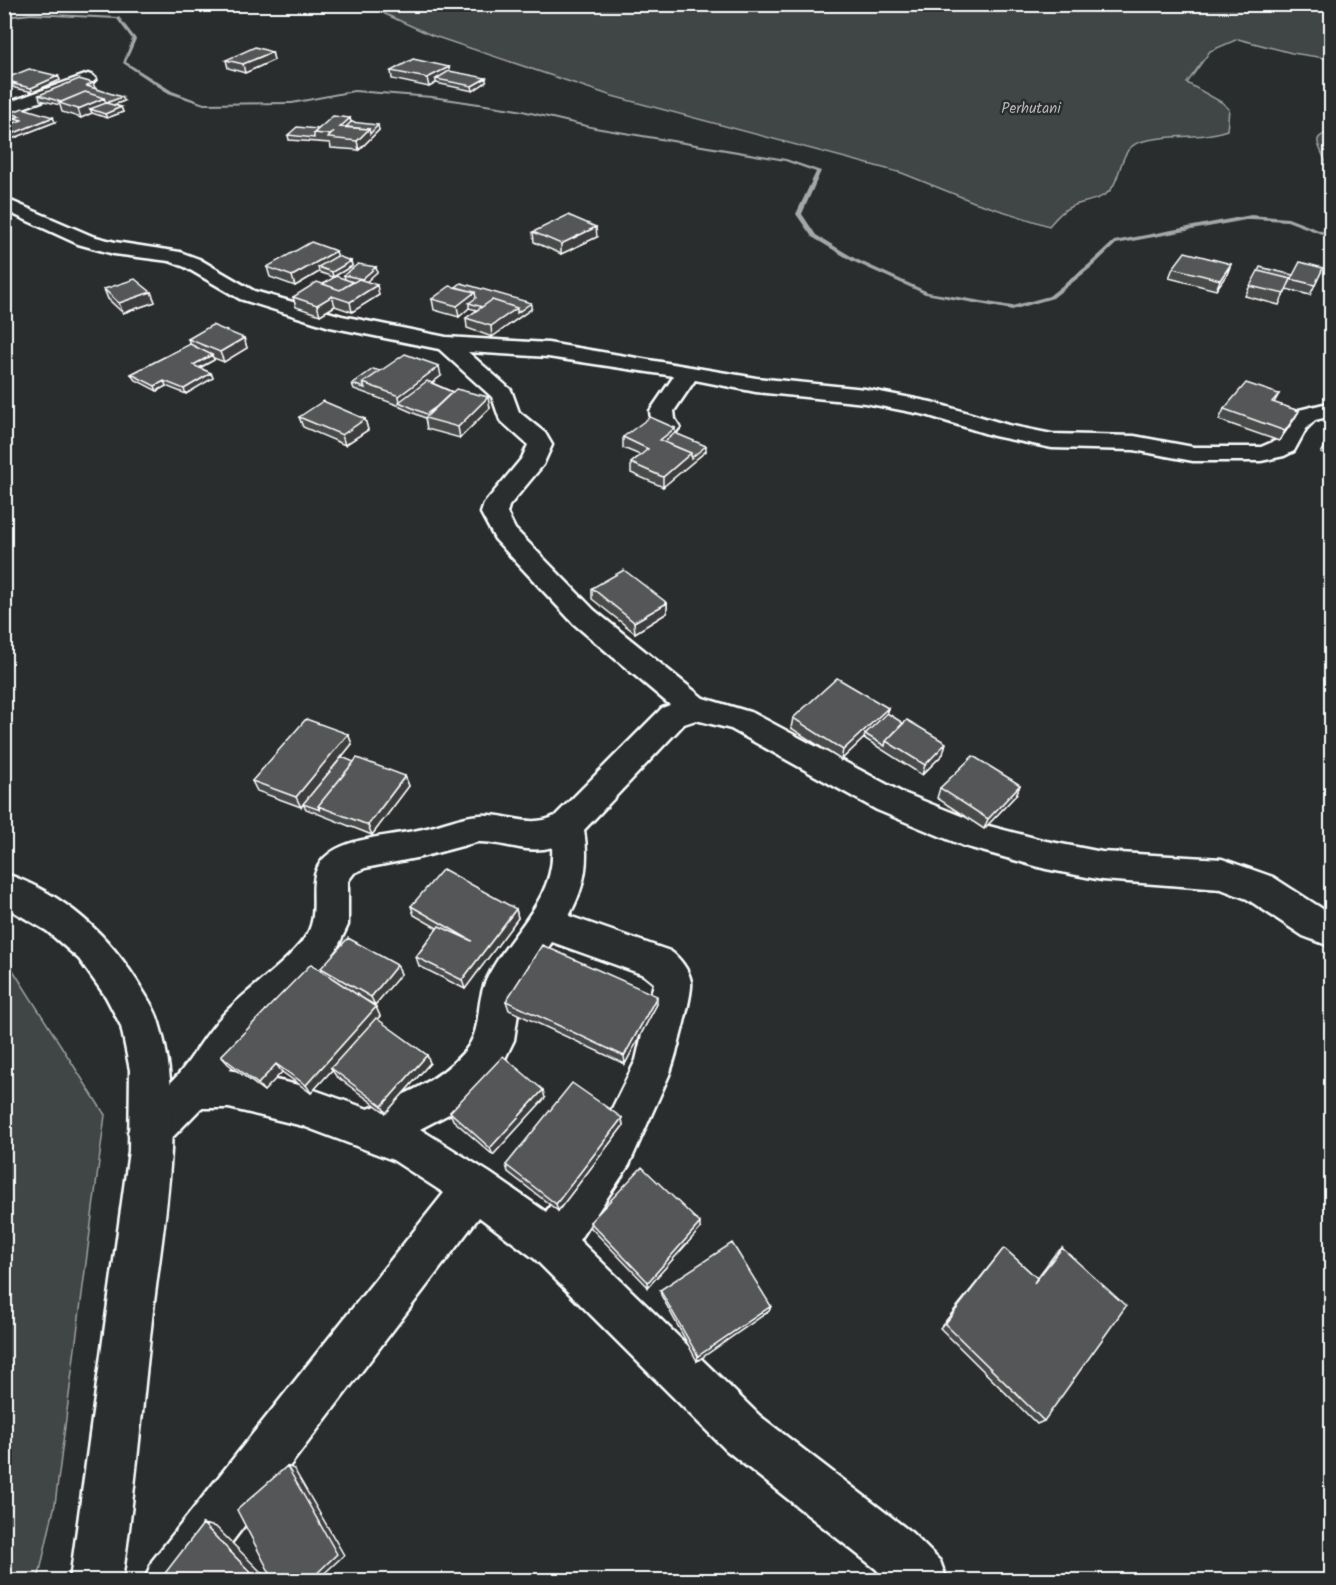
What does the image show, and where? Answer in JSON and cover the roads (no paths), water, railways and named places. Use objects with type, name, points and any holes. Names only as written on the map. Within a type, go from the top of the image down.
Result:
[{"type":"street","points":[[4,110],[88,79]]},
{"type":"street","points":[[4,203],[99,245],[173,256],[192,263],[247,296],[338,322],[446,344],[548,350],[756,385],[902,402],[1003,431],[1052,441],[1134,443],[1193,454],[1252,455],[1275,451],[1285,446],[1296,426],[1307,415],[1332,410]]},
{"type":"street","points":[[446,344],[503,395],[508,415],[536,438],[540,445],[534,460],[497,504],[494,513],[504,533],[584,617],[694,708],[712,711],[742,722],[889,801],[976,836],[1046,855],[1102,866],[1222,874],[1260,888],[1316,925],[1332,931]]},
{"type":"street","points":[[668,427],[663,419],[662,411],[689,372]]},
{"type":"street","points":[[149,1132],[192,1089],[237,1027],[310,959],[323,943],[331,927],[333,914],[329,898],[329,878],[342,863],[357,855],[428,842],[484,828],[531,837],[553,835],[567,826],[674,716],[694,708]]},
{"type":"street","points":[[367,1130],[437,1102],[459,1086],[480,1064],[494,1040],[496,1009],[502,987],[511,969],[557,903],[570,870],[567,826]]},
{"type":"street","points":[[4,888],[60,920],[92,948],[119,985],[140,1022],[150,1070],[150,1150],[96,1581]]},
{"type":"street","points":[[544,923],[657,963],[667,970],[673,983],[656,1062],[637,1104],[614,1150],[551,1243]]},
{"type":"street","points":[[192,1089],[229,1089],[268,1097],[367,1130],[406,1144],[475,1188],[551,1243],[742,1433],[894,1551],[921,1581]]},
{"type":"street","points":[[171,1581],[475,1188]]},
{"type":"waterway","points":[[4,17],[31,14],[118,18],[134,39],[124,62],[170,92],[204,104],[292,103],[354,91],[432,97],[518,110],[595,128],[786,160],[819,171],[799,214],[814,236],[854,260],[927,293],[1012,308],[1051,297],[1090,266],[1114,243],[1251,217],[1288,220],[1332,237]]},
{"type":"park label","name":"Perhutani","points":[[1031,109]]}]
